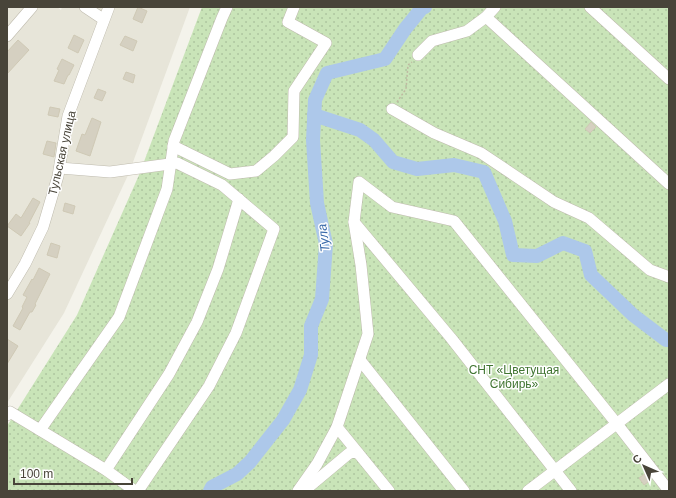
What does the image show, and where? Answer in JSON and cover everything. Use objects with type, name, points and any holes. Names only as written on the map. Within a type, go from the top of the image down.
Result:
[{"type":"street","points":[[7,36],[32,7]]},
{"type":"street","points":[[85,7],[104,19]]},
{"type":"street","name":"Тульская улица","points":[[7,294],[25,264],[43,227],[60,168],[68,116],[109,7]]},
{"type":"street","points":[[40,430],[119,317],[167,189],[173,146],[177,134],[226,7]]},
{"type":"street","points":[[173,146],[230,174],[256,171],[293,137],[294,91],[326,43],[288,22],[294,7]]},
{"type":"street","points":[[418,55],[432,41],[467,31],[486,17],[495,7]]},
{"type":"street","points":[[590,7],[669,79]]},
{"type":"street","points":[[486,17],[669,184]]},
{"type":"street","points":[[392,109],[434,133],[481,153],[554,202],[589,218],[650,270],[669,277]]},
{"type":"street","points":[[7,416],[10,412],[106,470],[137,491],[209,386],[236,333],[274,229],[222,185],[177,163],[110,172],[60,168]]},
{"type":"street","points":[[298,491],[317,464],[337,428],[368,334],[361,265],[354,222],[360,182],[392,207],[454,221],[669,491]]},
{"type":"street","points":[[106,470],[169,374],[197,322],[218,269],[239,199]]},
{"type":"street","points":[[354,222],[451,338],[571,491]]},
{"type":"street","points":[[360,360],[464,491]]},
{"type":"street","points":[[528,491],[669,384]]},
{"type":"street","points":[[337,428],[389,491]]},
{"type":"street","points":[[304,491],[351,452],[358,454]]},
{"type":"path","points":[[392,109],[406,89],[408,65],[418,55]]},
{"type":"shaded area","points":[[7,7],[57,7],[61,10],[62,7],[190,7],[129,173],[64,313],[7,403]]},
{"type":"green space","name":"СНТ «Цветущая Сибирь»","points":[[202,7],[669,7],[669,491],[7,491],[7,426],[77,315],[139,175]]},
{"type":"building","points":[[138,7],[147,11],[142,23],[133,19]]},
{"type":"building","points":[[74,35],[84,40],[78,53],[68,48]]},
{"type":"building","points":[[125,36],[137,41],[133,51],[120,45]]},
{"type":"building","points":[[18,40],[29,50],[7,74],[7,52]]},
{"type":"building","points":[[62,59],[74,65],[64,84],[54,81],[59,70],[57,69]]},
{"type":"building","points":[[126,72],[135,75],[133,83],[123,79]]},
{"type":"building","points":[[98,89],[106,92],[102,101],[94,98]]},
{"type":"building","points":[[50,107],[60,109],[58,117],[48,115]]},
{"type":"building","points":[[92,118],[101,122],[90,156],[76,151],[82,134],[85,135]]},
{"type":"building","points":[[591,122],[596,127],[590,133],[585,129]]},
{"type":"building","points":[[47,141],[56,143],[54,157],[43,154]]},
{"type":"building","points":[[33,198],[40,202],[30,223],[21,236],[7,226],[16,214],[21,218]]},
{"type":"building","points":[[65,203],[75,206],[73,214],[63,211]]},
{"type":"building","points":[[51,243],[60,246],[57,258],[47,255]]},
{"type":"building","points":[[39,268],[50,274],[35,304],[36,305],[32,312],[30,312],[20,330],[13,326],[27,297],[23,295]]},
{"type":"building","points":[[7,339],[18,346],[7,364]]},
{"type":"building","points":[[646,473],[651,480],[644,485],[639,478]]},
{"type":"waterway","name":"Тула","points":[[210,491],[212,487],[237,474],[250,462],[283,420],[300,390],[311,355],[311,326],[322,299],[326,244],[317,203],[313,140],[315,100],[327,73],[385,59],[405,29],[422,8],[425,7]]},
{"type":"waterway","points":[[314,115],[360,130],[374,140],[393,162],[417,169],[454,165],[484,172],[505,221],[513,255],[537,256],[563,243],[585,251],[591,275],[633,315],[666,340],[669,340]]}]
